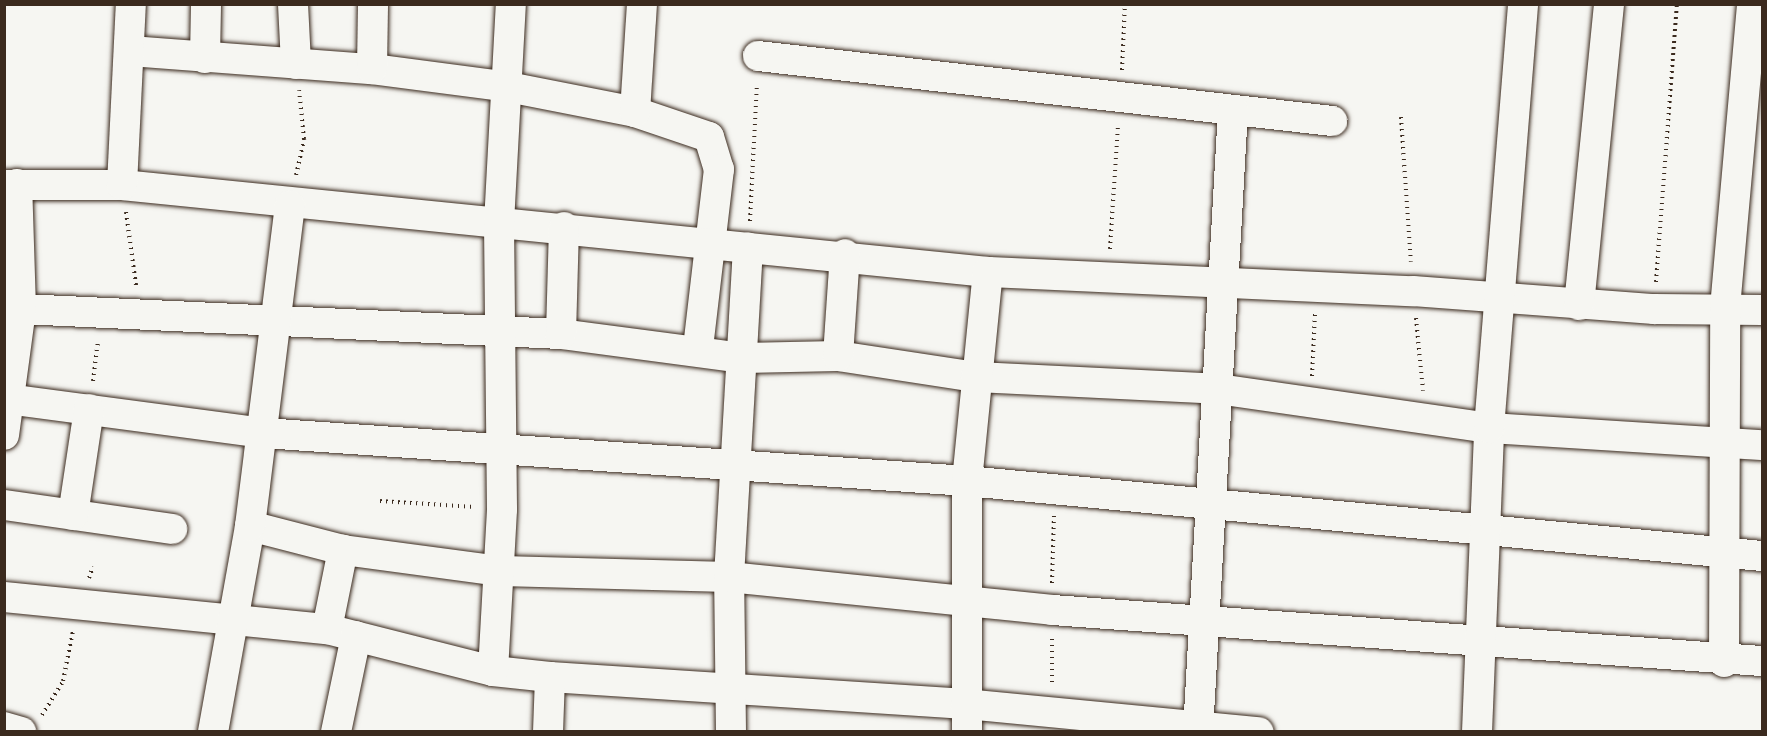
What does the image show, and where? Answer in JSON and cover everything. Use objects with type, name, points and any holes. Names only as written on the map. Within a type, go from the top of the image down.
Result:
[{"type":"street","points":[[122,185],[131,4]]},
{"type":"street","points":[[205,58],[206,4]]},
{"type":"street","points":[[293,4],[296,64]]},
{"type":"street","points":[[372,69],[373,4]]},
{"type":"street","points":[[493,671],[501,571],[502,509],[496,334],[503,86],[511,4]]},
{"type":"street","points":[[635,112],[642,4]]},
{"type":"street","points":[[1477,732],[1489,428],[1523,4]]},
{"type":"street","points":[[1579,305],[1609,4]]},
{"type":"street","points":[[1724,662],[1725,308],[1752,4]]},
{"type":"street","points":[[130,51],[372,69],[503,86],[635,112],[710,137],[719,169],[698,348]]},
{"type":"street","points":[[758,56],[1332,121]]},
{"type":"street","points":[[1198,729],[1213,504],[1233,110]]},
{"type":"street","points":[[4,435],[21,309],[11,184],[122,185],[290,205],[712,240],[748,248],[845,254],[987,272],[1108,280],[1413,291],[1654,309],[1762,310]]},
{"type":"street","points":[[213,732],[235,620],[250,526],[278,321],[290,205]]},
{"type":"street","points":[[561,334],[564,227]]},
{"type":"street","points":[[730,732],[729,577],[748,248]]},
{"type":"street","points":[[838,356],[845,254]]},
{"type":"street","points":[[966,718],[969,603],[967,481],[987,272]]},
{"type":"street","points":[[21,309],[496,334],[561,334],[698,348],[743,358],[838,356],[976,377],[1218,389],[1311,403],[1425,415],[1489,428],[1762,445]]},
{"type":"street","points":[[8,399],[263,433],[736,462],[967,481],[1485,532],[1762,556]]},
{"type":"street","points":[[73,515],[89,409]]},
{"type":"street","points":[[4,505],[172,529]]},
{"type":"street","points":[[250,526],[343,550],[501,571],[729,577],[1052,610],[1205,618],[1724,662],[1762,661]]},
{"type":"street","points":[[327,629],[343,550]]},
{"type":"street","points":[[4,597],[327,629],[493,671],[731,689],[966,718],[1052,713],[1198,729],[1258,732]]},
{"type":"street","points":[[336,732],[356,636]]},
{"type":"street","points":[[548,732],[550,677]]},
{"type":"street","points":[[4,727],[30,726]]},
{"type":"path","points":[[1108,280],[1125,4]]},
{"type":"path","points":[[1654,309],[1677,4]]},
{"type":"path","points":[[748,248],[758,56]]},
{"type":"path","points":[[290,205],[304,139],[296,64]]},
{"type":"path","points":[[1401,117],[1413,291],[1425,415]]},
{"type":"path","points":[[122,185],[140,315]]},
{"type":"path","points":[[1311,403],[1316,286]]},
{"type":"path","points":[[89,409],[102,313]]},
{"type":"path","points":[[1052,713],[1055,491]]},
{"type":"path","points":[[380,501],[502,509]]},
{"type":"path","points":[[30,726],[63,681],[79,605]]}]
